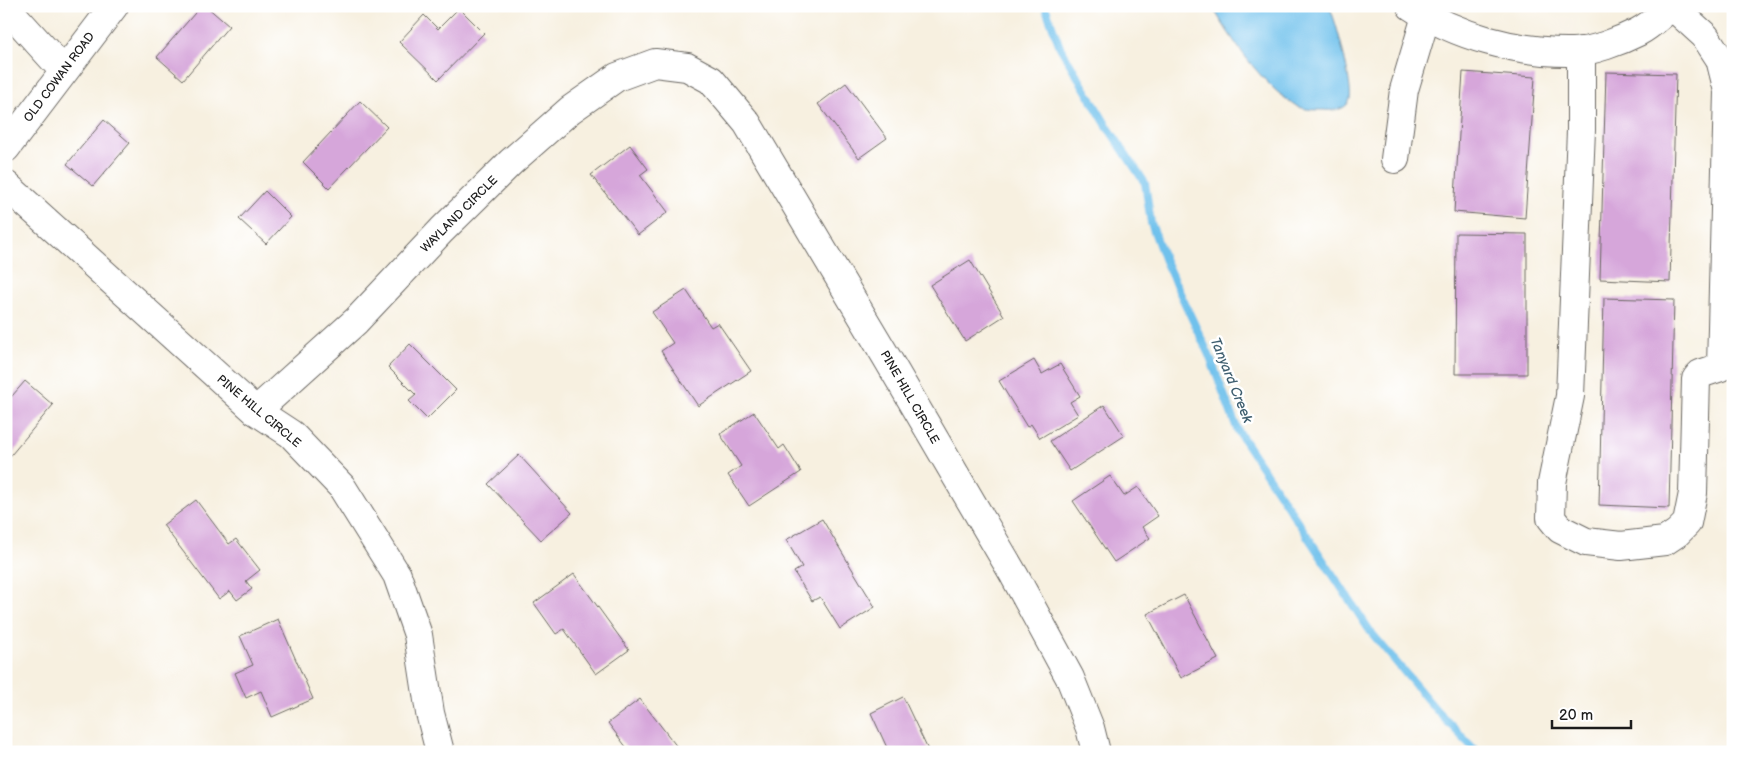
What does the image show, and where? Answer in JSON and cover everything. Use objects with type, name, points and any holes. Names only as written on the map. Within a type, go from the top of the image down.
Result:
[{"type":"street","name":"OLD COWAN ROAD","points":[[6,148],[63,70],[114,6]]},
{"type":"street","points":[[1395,159],[1404,90],[1419,11],[1494,42],[1528,49],[1581,51],[1639,32],[1672,6],[1704,36],[1720,59],[1728,91],[1721,367],[1700,374],[1696,379],[1693,493],[1687,523],[1665,541],[1620,546],[1586,542],[1560,530],[1550,518],[1552,483],[1570,396],[1580,130],[1581,51]]},
{"type":"street","points":[[6,7],[63,70]]},
{"type":"street","name":"WAYLAND CIRCLE","points":[[256,411],[356,321],[442,230],[511,162],[570,110],[616,77],[655,63],[687,67]]},
{"type":"street","name":"PINE HILL CIRCLE","points":[[687,67],[711,80],[747,124],[872,333],[1014,575],[1070,678],[1090,728],[1096,752]]},
{"type":"street","name":"PINE HILL CIRCLE","points":[[6,185],[256,411],[291,434],[342,487],[397,575],[418,635],[430,713],[440,752]]},
{"type":"water","points":[[1212,6],[1329,6],[1336,24],[1347,67],[1350,92],[1348,103],[1343,108],[1336,110],[1309,109],[1295,105],[1259,74],[1228,33]]},
{"type":"building","points":[[201,6],[206,6],[229,26],[183,80],[157,57]]},
{"type":"building","points":[[459,8],[484,33],[438,80],[399,42],[424,15],[438,29]]},
{"type":"building","points":[[1463,72],[1535,77],[1525,218],[1454,212]]},
{"type":"building","points":[[1606,72],[1676,74],[1670,282],[1600,279]]},
{"type":"building","points":[[846,83],[887,138],[859,158],[818,104]]},
{"type":"building","points":[[360,101],[387,127],[329,188],[303,162]]},
{"type":"building","points":[[104,120],[130,143],[93,186],[67,164]]},
{"type":"building","points":[[630,145],[648,169],[640,175],[668,212],[638,235],[591,175]]},
{"type":"building","points":[[265,191],[291,217],[266,244],[239,219]]},
{"type":"building","points":[[1456,233],[1527,234],[1527,374],[1455,374]]},
{"type":"building","points":[[970,260],[1004,316],[965,341],[930,285]]},
{"type":"building","points":[[686,290],[711,327],[718,323],[751,371],[698,406],[661,351],[673,343],[652,312]]},
{"type":"building","points":[[1604,298],[1674,300],[1669,508],[1599,505]]},
{"type":"building","points":[[410,344],[456,390],[427,419],[409,401],[416,395],[388,367]]},
{"type":"building","points":[[1034,360],[1042,374],[1060,364],[1080,396],[1070,402],[1078,415],[1040,438],[1031,424],[1027,427],[999,381]]},
{"type":"building","points":[[25,381],[53,405],[6,461],[6,403]]},
{"type":"building","points":[[1104,405],[1124,436],[1070,471],[1050,441]]},
{"type":"building","points":[[754,412],[779,449],[784,445],[801,472],[749,506],[728,475],[741,466],[720,434]]},
{"type":"building","points":[[519,455],[572,513],[541,540],[488,484]]},
{"type":"building","points":[[1110,476],[1124,496],[1138,487],[1158,516],[1142,527],[1150,538],[1114,562],[1073,501]]},
{"type":"building","points":[[196,500],[229,544],[236,539],[260,570],[246,581],[252,589],[237,600],[230,591],[219,599],[163,525]]},
{"type":"building","points":[[822,519],[875,607],[840,629],[820,597],[812,601],[794,572],[802,567],[786,540]]},
{"type":"building","points":[[574,574],[629,650],[596,674],[564,629],[556,634],[534,603]]},
{"type":"building","points":[[1184,595],[1218,659],[1181,678],[1147,614]]},
{"type":"building","points":[[278,619],[313,699],[272,717],[261,691],[246,698],[235,673],[253,665],[240,636]]},
{"type":"building","points":[[903,697],[929,752],[889,752],[871,713]]},
{"type":"building","points":[[640,699],[681,752],[630,752],[608,723]]},
{"type":"waterway","name":"Tanyard Creek","points":[[1045,6],[1060,47],[1107,126],[1145,183],[1151,223],[1165,261],[1209,355],[1238,431],[1370,631],[1437,711],[1477,752]]}]
